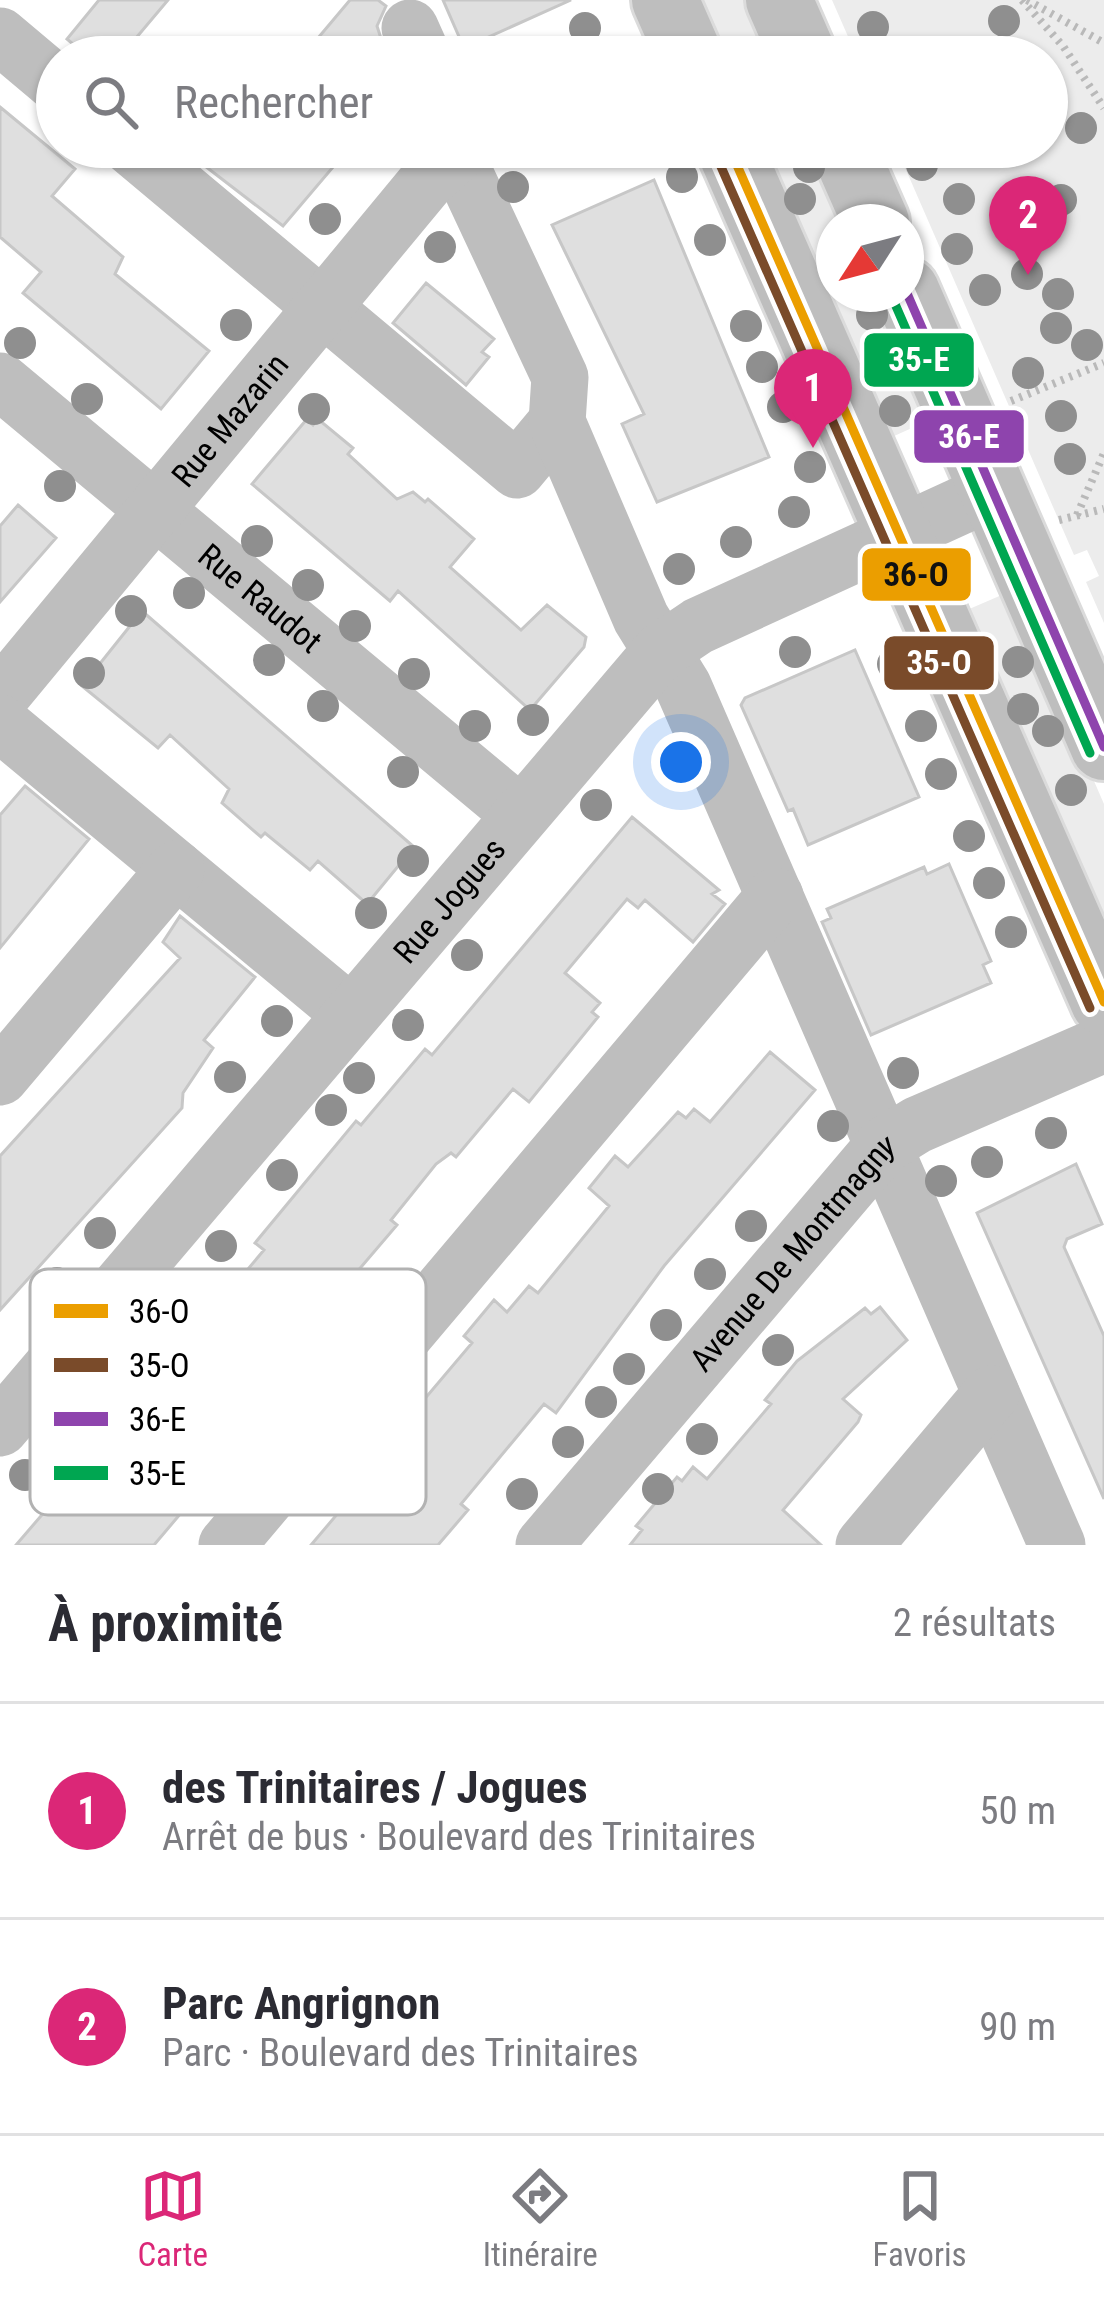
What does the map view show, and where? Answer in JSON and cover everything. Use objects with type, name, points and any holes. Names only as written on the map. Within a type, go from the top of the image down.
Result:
[{"type":"main road","points":[[779,0],[795,36]]},
{"type":"main road","points":[[738,168],[1104,1001]]},
{"type":"main road","points":[[852,168],[868,204]]},
{"type":"main road","points":[[916,312],[1104,747]]},
{"type":"street","points":[[0,36],[36,66]]},
{"type":"street","points":[[156,168],[517,470],[557,422]]},
{"type":"street","name":"Rue Mazarin","points":[[0,697],[322,308],[444,168]]},
{"type":"street","points":[[469,168],[560,377],[557,422],[641,618],[683,686],[1057,1545]]},
{"type":"street","name":"Rue Raudot","points":[[0,381],[520,814]]},
{"type":"street","name":"Rue Jogues","points":[[135,1269],[661,651],[698,626],[993,491]]},
{"type":"street","points":[[0,723],[351,1014]]},
{"type":"street","points":[[0,1077],[176,869]]},
{"type":"street","points":[[426,1310],[776,896]]},
{"type":"street","name":"Avenue De Montmagny","points":[[544,1545],[883,1146],[917,1125],[1104,1045]]},
{"type":"street","name":"Rue Jogues","points":[[0,1428],[30,1393]]},
{"type":"street","points":[[865,1545],[991,1394]]},
{"type":"street","points":[[227,1545],[252,1515]]},
{"type":"path","points":[[1025,0],[1104,43]]},
{"type":"path","points":[[1025,0],[1055,36]]},
{"type":"path","points":[[1068,54],[1104,108]]},
{"type":"path","points":[[1002,405],[1104,363]]},
{"type":"path","points":[[1076,516],[1104,453]]},
{"type":"path","points":[[1053,521],[1104,509]]},
{"type":"shaded area","points":[[689,0],[753,0],[769,36],[705,36]]},
{"type":"shaded area","points":[[832,0],[1104,0],[1104,623],[1086,582],[1099,576],[1087,550],[1074,555],[905,168],[1068,168],[1068,36],[848,36]]},
{"type":"shaded area","points":[[762,168],[827,168],[843,204],[816,204],[816,292]]},
{"type":"shaded area","points":[[825,312],[891,312],[936,417],[881,442]]},
{"type":"shaded area","points":[[1011,591],[1104,804],[1104,945],[960,613]]},
{"type":"building","points":[[99,0],[168,0],[138,36],[69,36]]},
{"type":"building","points":[[350,0],[378,0],[386,6],[377,26],[380,36],[320,36]]},
{"type":"building","points":[[443,0],[571,0],[491,36],[459,36]]},
{"type":"building","points":[[0,107],[36,137],[36,168],[75,169],[52,196],[123,257],[115,274],[209,351],[161,409],[23,293],[41,272],[0,237]]},
{"type":"building","points":[[208,168],[332,168],[283,226]]},
{"type":"building","points":[[654,180],[769,457],[657,502],[622,424],[644,414],[552,225]]},
{"type":"building","points":[[426,283],[494,339],[482,352],[489,357],[466,385],[393,323]]},
{"type":"building","points":[[307,419],[313,425],[318,419],[353,448],[348,454],[397,499],[413,492],[425,502],[428,499],[474,539],[450,567],[521,630],[547,605],[586,637],[584,647],[530,710],[398,591],[390,601],[252,484]]},
{"type":"building","points":[[18,505],[56,538],[0,602],[0,526]]},
{"type":"building","points":[[142,611],[414,847],[367,904],[318,861],[310,870],[265,833],[261,837],[222,803],[229,789],[170,735],[158,748],[82,686]]},
{"type":"building","points":[[855,650],[919,797],[808,845],[741,705],[745,698]]},
{"type":"building","points":[[25,786],[89,839],[0,948],[0,815]]},
{"type":"building","points":[[632,817],[719,890],[712,894],[725,904],[693,942],[645,900],[638,908],[627,899],[565,973],[600,1003],[592,1012],[598,1017],[529,1102],[513,1089],[456,1157],[451,1153],[436,1164],[391,1220],[397,1225],[359,1269],[248,1269],[264,1250],[255,1243],[356,1121],[361,1125],[425,1049],[432,1055]]},
{"type":"building","points":[[949,864],[991,961],[983,965],[991,983],[871,1035],[822,922],[831,918],[827,909],[924,867],[927,874]]},
{"type":"building","points":[[180,916],[255,977],[204,1040],[213,1048],[183,1093],[182,1108],[37,1269],[30,1269],[30,1277],[0,1310],[0,1156],[180,958],[163,942]]},
{"type":"building","points":[[770,1052],[815,1090],[664,1266],[556,1413],[544,1404],[461,1504],[468,1510],[438,1545],[311,1545],[336,1515],[426,1515],[426,1397],[472,1343],[464,1336],[494,1300],[507,1312],[529,1286],[538,1293],[609,1206],[589,1188],[615,1156],[628,1167],[678,1112],[686,1118],[694,1109],[710,1122]]},
{"type":"building","points":[[1076,1164],[1102,1224],[1067,1239],[1064,1247],[1104,1336],[1104,1499],[977,1213]]},
{"type":"building","points":[[880,1307],[907,1340],[843,1399],[861,1415],[858,1422],[783,1510],[821,1545],[630,1545],[642,1530],[636,1526],[677,1477],[682,1481],[693,1467],[707,1479],[771,1404],[765,1400],[797,1361],[865,1308],[871,1314]]},
{"type":"building","points":[[42,1515],[179,1515],[154,1545],[16,1545]]},
{"type":"transit line","name":"35-O","points":[[722,168],[1090,1008]]},
{"type":"transit line","name":"36-O","points":[[738,168],[1104,1002]]},
{"type":"transit line","name":"35-E","points":[[899,312],[1090,753]]},
{"type":"transit line","name":"36-E","points":[[915,312],[1104,747]]},
{"type":"place","name":"Parc Angrignon","points":[[1028,275]]},
{"type":"place","name":"des Trinitaires / Jogues","points":[[813,448]]}]
